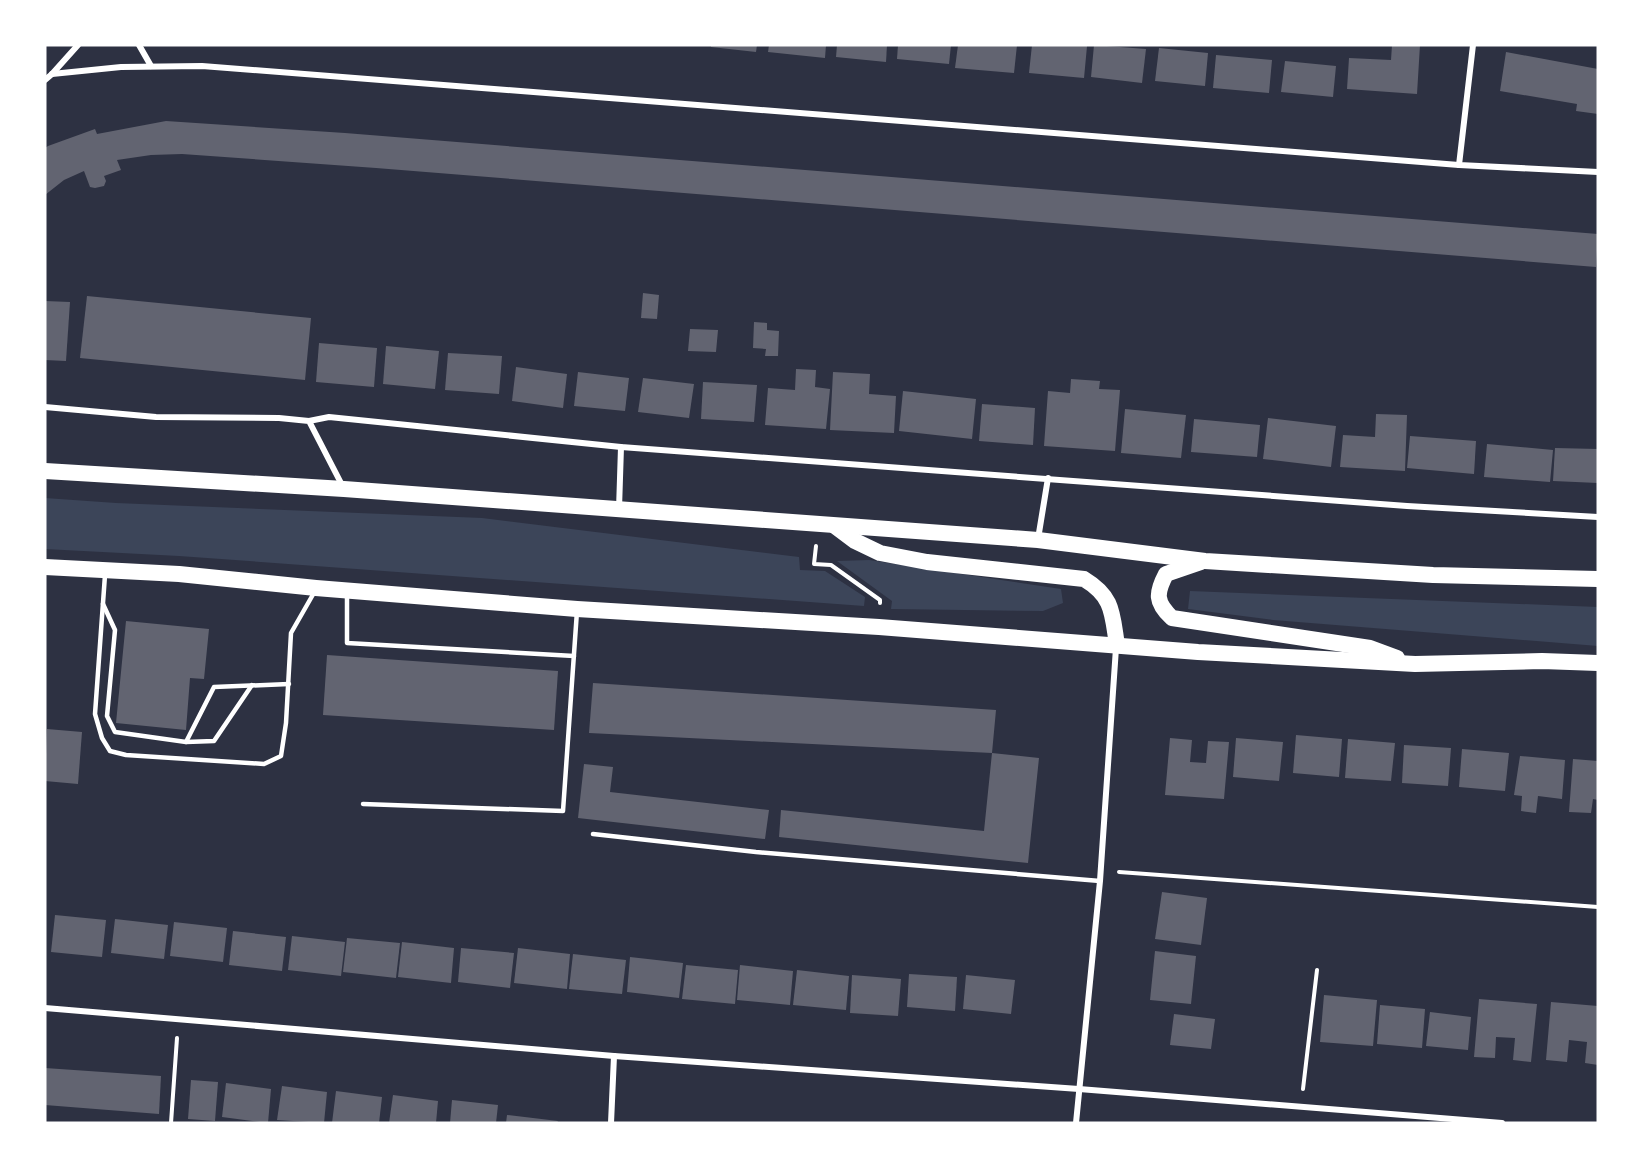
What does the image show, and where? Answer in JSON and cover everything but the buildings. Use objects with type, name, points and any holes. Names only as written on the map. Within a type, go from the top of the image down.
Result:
[{"type":"highway","points":[[45,471],[344,489],[1038,540],[1205,561],[1433,575],[1598,579]]},
{"type":"highway","points":[[827,525],[855,542],[880,553],[927,562],[1084,579],[1103,593],[1109,604],[1117,645]]},
{"type":"highway","points":[[1205,561],[1166,574],[1159,587],[1159,599],[1163,609],[1172,618],[1370,648],[1415,664]]},
{"type":"highway","points":[[45,567],[179,574],[347,591],[577,609],[879,627],[1198,652],[1415,664],[1542,661],[1598,663]]},
{"type":"street","points":[[45,80],[78,45]]},
{"type":"street","points":[[138,45],[151,66]]},
{"type":"street","points":[[1459,165],[1473,45]]},
{"type":"street","points":[[52,74],[121,67],[202,66],[1459,165],[1598,171]]},
{"type":"street","points":[[45,408],[156,417],[279,418],[309,421],[329,417],[621,447],[1407,506],[1598,518]]},
{"type":"street","points":[[309,421],[344,489]]},
{"type":"street","points":[[619,510],[621,447]]},
{"type":"street","points":[[1038,540],[1048,478]]},
{"type":"street","points":[[1076,1123],[1100,881],[1117,645]]},
{"type":"street","points":[[45,1008],[614,1056],[1079,1089],[1502,1123]]},
{"type":"street","points":[[611,1123],[614,1056]]},
{"type":"lane","points":[[105,569],[95,714],[102,738],[110,752],[126,755],[264,764],[281,756],[286,723],[291,633],[316,588]]},
{"type":"lane","points":[[347,591],[347,643],[574,656]]},
{"type":"lane","points":[[103,603],[115,630],[107,716],[115,732],[186,742],[214,741],[252,686]]},
{"type":"lane","points":[[363,804],[563,811],[577,609]]},
{"type":"lane","points":[[186,742],[214,687],[289,684]]},
{"type":"lane","points":[[593,834],[756,852],[1100,881]]},
{"type":"path","points":[[827,525],[814,564],[831,565],[880,600],[879,627]]},
{"type":"path","points":[[1100,871],[1598,907]]},
{"type":"path","points":[[1301,1108],[1317,970]]},
{"type":"path","points":[[171,1123],[178,1020]]},
{"type":"shaded area","points":[[45,498],[482,518],[799,557],[800,570],[825,571],[865,597],[864,606],[179,556],[45,549]]},
{"type":"shaded area","points":[[869,560],[1061,589],[1063,603],[1043,611],[891,609],[892,601],[837,561]]},
{"type":"shaded area","points":[[1190,591],[1598,607],[1598,646],[1273,620],[1188,609]]}]
